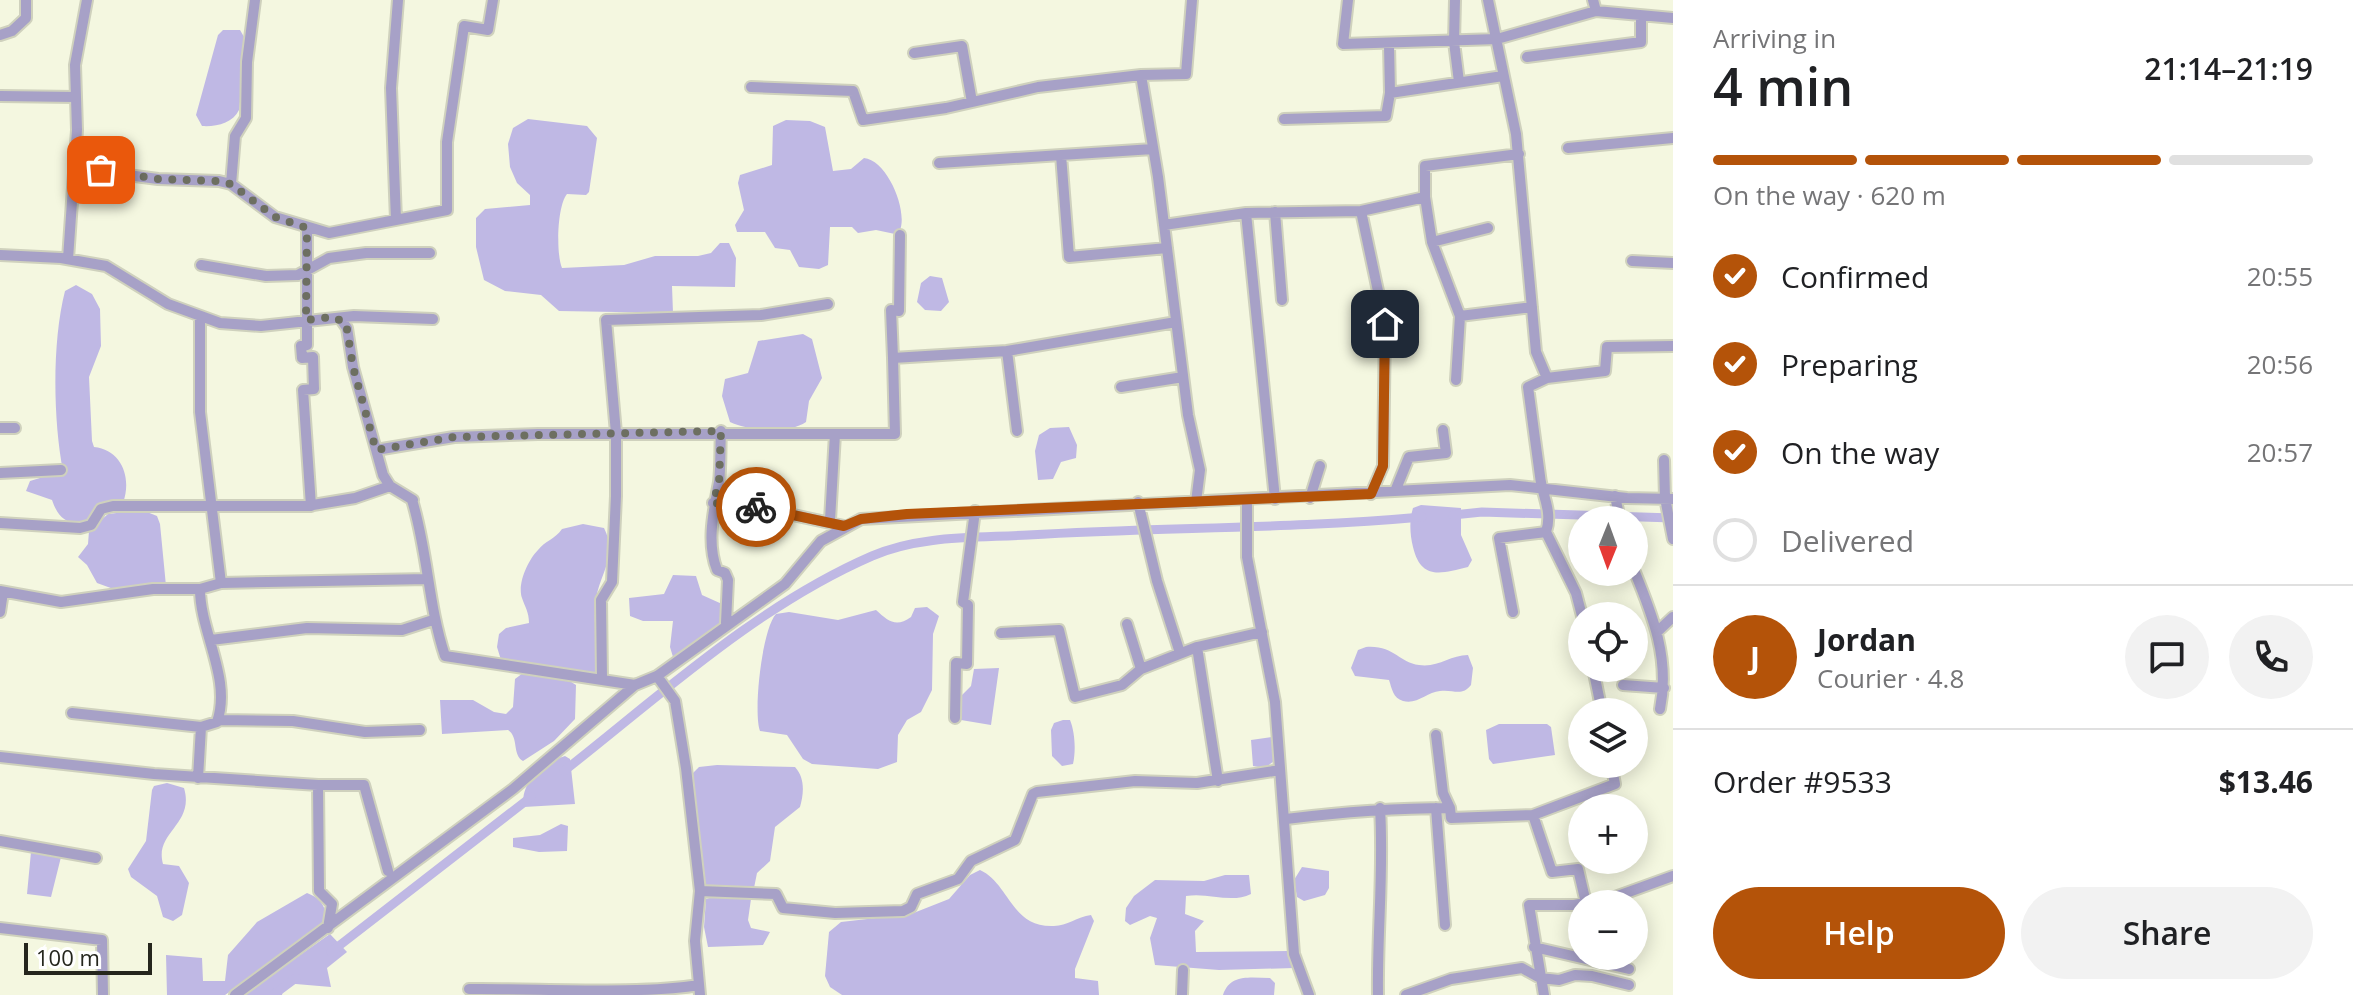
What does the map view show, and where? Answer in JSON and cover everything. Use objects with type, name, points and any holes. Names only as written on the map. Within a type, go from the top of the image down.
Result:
[{"type":"street","points":[[0,35],[12,31],[26,18],[26,0]]},
{"type":"street","points":[[68,259],[74,168],[75,65],[87,0]]},
{"type":"street","points":[[231,184],[235,136],[246,118],[247,62],[255,0]]},
{"type":"street","points":[[396,220],[391,88],[398,0]]},
{"type":"street","points":[[74,168],[231,184],[275,217],[307,228],[339,233],[447,210],[447,142],[464,26],[488,30],[493,0]]},
{"type":"street","points":[[751,87],[853,91],[863,120],[972,102],[1038,87],[1141,75],[1186,74],[1192,0]]},
{"type":"street","points":[[1348,0],[1343,44],[1389,45],[1497,39],[1594,6],[1641,17],[1673,18]]},
{"type":"street","points":[[1455,0],[1454,42],[1459,82]]},
{"type":"street","points":[[1488,0],[1519,154],[1536,352],[1547,378]]},
{"type":"street","points":[[1527,57],[1641,42],[1641,17]]},
{"type":"street","points":[[1284,119],[1386,116],[1390,93],[1389,45]]},
{"type":"street","points":[[914,53],[962,46],[972,102]]},
{"type":"street","points":[[1141,75],[1183,377],[1200,470],[1196,502]]},
{"type":"street","points":[[1390,93],[1503,76]]},
{"type":"street","points":[[0,96],[75,97]]},
{"type":"street","points":[[1568,148],[1673,138]]},
{"type":"street","points":[[939,163],[1153,149]]},
{"type":"street","points":[[1456,380],[1460,316],[1432,242],[1425,197],[1425,166],[1519,154]]},
{"type":"street","points":[[1061,155],[1069,257],[1167,248]]},
{"type":"street","points":[[1164,225],[1246,213],[1361,211],[1425,197]]},
{"type":"street","points":[[1361,211],[1385,324],[1383,466],[1371,494]]},
{"type":"street","points":[[1275,212],[1282,300]]},
{"type":"street","points":[[1246,213],[1275,499]]},
{"type":"street","points":[[307,228],[307,345],[301,346],[302,358],[313,357],[314,389],[303,390],[311,506]]},
{"type":"street","points":[[1432,242],[1488,228]]},
{"type":"street","points":[[376,450],[454,437],[721,431],[895,434],[891,310],[899,311],[900,235]]},
{"type":"street","points":[[201,265],[266,276],[306,274],[329,258],[366,253],[430,253]]},
{"type":"street","points":[[0,255],[68,259],[115,269],[168,304],[200,316],[246,325],[340,318],[433,319]]},
{"type":"street","points":[[1632,261],[1673,263]]},
{"type":"street","points":[[602,679],[600,621],[602,593],[612,582],[616,433],[606,320],[747,316],[828,304]]},
{"type":"street","points":[[1460,316],[1532,307]]},
{"type":"street","points":[[200,316],[200,412],[214,505],[221,583]]},
{"type":"street","points":[[340,318],[347,328],[353,367],[376,450],[390,486],[412,500],[424,539],[433,620],[445,656],[635,685],[659,679],[726,623],[785,584],[821,541],[844,526],[876,516],[974,515],[1196,502],[1247,507],[1275,499],[1371,494],[1396,489],[1510,485],[1668,501]]},
{"type":"street","points":[[893,358],[1007,351],[1176,322]]},
{"type":"street","points":[[1578,602],[1548,528],[1548,503],[1528,387],[1547,378],[1605,371],[1607,347],[1673,346]]},
{"type":"street","points":[[1007,351],[1017,431]]},
{"type":"street","points":[[1121,387],[1183,377]]},
{"type":"street","points":[[0,428],[15,428]]},
{"type":"street","points":[[1396,489],[1409,457],[1446,453],[1443,430]]},
{"type":"street","points":[[721,431],[719,483],[713,503],[713,559],[717,570],[725,573],[728,580],[726,623]]},
{"type":"street","points":[[830,520],[835,434]]},
{"type":"street","points":[[1664,460],[1672,538]]},
{"type":"street","points":[[1310,498],[1320,466]]},
{"type":"street","points":[[0,473],[61,470]]},
{"type":"street","points":[[0,523],[80,528],[91,525],[105,507],[311,506],[390,486]]},
{"type":"street","points":[[1615,496],[1617,506]]},
{"type":"street","points":[[713,503],[830,520],[844,526]]},
{"type":"street","points":[[1140,506],[1180,653]]},
{"type":"street","points":[[1247,507],[1248,547],[1275,702],[1294,954],[1309,995]]},
{"type":"street","points":[[955,718],[956,663],[967,664],[968,605],[963,602],[974,515]]},
{"type":"street","points":[[1513,612],[1499,538],[1548,528]]},
{"type":"street","points":[[0,612],[2,591],[61,602],[153,589],[200,589],[221,583],[428,579]]},
{"type":"street","points":[[1640,586],[1657,632],[1664,688],[1660,709]]},
{"type":"street","points":[[200,589],[220,692],[218,720]]},
{"type":"street","points":[[1657,632],[1673,617]]},
{"type":"street","points":[[211,640],[307,628],[402,630],[433,620]]},
{"type":"street","points":[[1127,624],[1141,669]]},
{"type":"street","points":[[1001,633],[1059,630],[1075,697],[1122,685],[1141,669],[1197,647],[1262,632]]},
{"type":"street","points":[[1197,647],[1218,781]]},
{"type":"street","points":[[469,989],[631,994],[700,990],[695,941],[700,891],[675,701],[659,679]]},
{"type":"street","points":[[235,995],[513,789],[635,685]]},
{"type":"street","points":[[1623,685],[1664,688]]},
{"type":"street","points":[[72,713],[201,727],[218,720],[293,721],[365,732],[420,730]]},
{"type":"street","points":[[198,778],[201,727]]},
{"type":"street","points":[[1436,735],[1443,793],[1451,818],[1533,815],[1615,784],[1614,778]]},
{"type":"street","points":[[0,757],[198,778],[364,785],[388,871]]},
{"type":"street","points":[[700,891],[776,894],[783,908],[805,912],[903,911],[911,907],[917,894],[958,879],[971,861],[1015,840],[1033,794],[1037,792],[1135,781],[1218,781],[1280,770]]},
{"type":"street","points":[[318,785],[319,891],[332,904],[328,928]]},
{"type":"street","points":[[1286,819],[1380,808],[1450,808]]},
{"type":"street","points":[[1378,995],[1376,946],[1384,870],[1380,808]]},
{"type":"street","points":[[1436,808],[1445,925]]},
{"type":"street","points":[[1533,815],[1552,872],[1578,869],[1583,890]]},
{"type":"street","points":[[0,841],[96,858]]},
{"type":"street","points":[[1636,890],[1673,876]]},
{"type":"street","points":[[1544,995],[1529,905],[1568,904]]},
{"type":"street","points":[[0,928],[102,940],[103,995]]},
{"type":"street","points":[[1534,947],[1568,955]]},
{"type":"street","points":[[1406,995],[1451,979],[1522,968],[1540,978],[1559,980],[1575,975],[1592,976],[1629,985]]},
{"type":"street","points":[[1182,995],[1183,970]]},
{"type":"shaded area","points":[[223,30],[240,30],[247,42],[239,110],[224,123],[202,126],[196,115],[218,35]]},
{"type":"shaded area","points":[[528,119],[587,126],[597,138],[589,192],[586,195],[567,194],[561,209],[558,242],[562,268],[624,265],[655,256],[698,256],[711,253],[720,243],[729,243],[736,258],[735,287],[672,286],[673,313],[559,311],[541,295],[505,291],[484,280],[476,247],[476,218],[485,209],[530,205],[530,195],[517,183],[510,167],[508,144],[513,128]]},
{"type":"shaded area","points":[[786,120],[810,121],[825,127],[833,171],[851,169],[864,158],[880,167],[888,176],[898,199],[902,221],[900,230],[895,234],[876,230],[858,233],[852,227],[830,227],[828,265],[819,269],[799,267],[790,250],[775,248],[765,232],[737,232],[735,225],[744,210],[738,183],[740,175],[772,165],[773,126]]},
{"type":"shaded area","points":[[930,276],[942,278],[949,302],[941,311],[925,310],[917,302],[921,283]]},
{"type":"shaded area","points":[[76,285],[92,294],[100,309],[101,346],[89,377],[92,441],[94,447],[104,449],[118,459],[126,484],[123,503],[100,504],[90,521],[76,523],[61,517],[52,500],[26,491],[30,481],[63,471],[56,405],[56,357],[65,291]]},
{"type":"shaded area","points":[[803,334],[812,339],[822,378],[809,401],[806,422],[790,428],[769,430],[730,422],[722,396],[725,379],[748,373],[758,341]]},
{"type":"shaded area","points":[[1069,427],[1077,445],[1076,458],[1061,462],[1053,479],[1038,480],[1035,451],[1039,435],[1050,428]]},
{"type":"shaded area","points":[[1421,505],[1461,508],[1461,535],[1472,560],[1468,567],[1433,572],[1421,565],[1413,547],[1410,528],[1413,508]]},
{"type":"shaded area","points":[[142,510],[157,516],[160,524],[166,586],[119,591],[97,583],[87,565],[78,557],[88,544],[89,531],[108,514]]},
{"type":"shaded area","points":[[583,524],[604,528],[609,547],[596,599],[597,674],[501,660],[497,647],[499,634],[506,628],[529,623],[521,586],[531,560],[562,529]]},
{"type":"shaded area","points":[[673,575],[696,576],[702,595],[722,604],[720,624],[673,657],[670,647],[673,621],[643,621],[630,616],[629,598],[664,594]]},
{"type":"shaded area","points":[[927,607],[939,616],[933,634],[932,690],[921,712],[907,720],[898,735],[897,762],[878,769],[812,764],[803,759],[787,735],[760,731],[760,671],[767,636],[776,614],[789,612],[838,620],[876,610],[896,623],[911,617],[915,608]]},
{"type":"shaded area","points":[[1366,647],[1390,651],[1419,665],[1432,665],[1468,655],[1473,668],[1471,685],[1461,692],[1440,691],[1413,701],[1400,700],[1389,680],[1355,676],[1351,668],[1358,650]]},
{"type":"shaded area","points":[[999,668],[991,725],[961,720],[960,697],[971,686],[974,669]]},
{"type":"shaded area","points":[[523,673],[568,680],[576,685],[575,719],[554,741],[523,761],[508,730],[442,734],[440,700],[473,700],[494,712],[506,714],[513,707],[515,679]]},
{"type":"shaded area","points":[[1070,720],[1075,748],[1073,764],[1062,766],[1052,756],[1051,730],[1054,723]]},
{"type":"shaded area","points":[[1499,724],[1547,724],[1551,727],[1555,755],[1493,764],[1489,759],[1486,730]]},
{"type":"shaded area","points":[[1272,737],[1274,761],[1265,768],[1253,766],[1251,740]]},
{"type":"shaded area","points":[[565,756],[570,759],[575,804],[524,807],[525,790],[534,775]]},
{"type":"shaded area","points":[[699,767],[795,767],[802,781],[800,807],[775,827],[770,861],[757,873],[754,888],[710,887],[704,884],[693,773]]},
{"type":"shaded area","points":[[167,783],[184,788],[186,801],[180,820],[164,844],[162,853],[163,864],[179,866],[189,883],[182,915],[173,921],[163,917],[157,896],[131,877],[128,869],[146,841],[152,790],[154,786]]},
{"type":"shaded area","points":[[561,824],[568,826],[567,851],[539,852],[513,847],[513,838],[540,835]]},
{"type":"shaded area","points":[[34,850],[61,857],[51,897],[27,894],[31,852]]},
{"type":"shaded area","points":[[1302,867],[1329,871],[1329,888],[1325,895],[1304,901],[1297,897],[1294,880]]},
{"type":"shaded area","points":[[980,870],[998,885],[1020,913],[1040,925],[1059,926],[1091,915],[1094,921],[1075,969],[1075,978],[1098,981],[1099,995],[842,995],[830,987],[825,976],[829,932],[841,922],[911,914],[949,899],[970,875]]},
{"type":"shaded area","points":[[1225,875],[1249,875],[1251,894],[1236,898],[1186,896],[1185,914],[1204,921],[1195,931],[1196,952],[1288,951],[1294,968],[1219,970],[1155,965],[1150,938],[1157,918],[1150,916],[1130,925],[1125,921],[1126,908],[1134,896],[1155,880],[1204,881]]},
{"type":"shaded area","points":[[307,893],[323,905],[327,926],[225,995],[167,995],[166,955],[202,958],[203,981],[225,981],[228,955],[257,922]]},
{"type":"shaded area","points":[[716,896],[751,899],[748,920],[751,928],[770,932],[763,945],[708,947],[704,927],[706,899]]},
{"type":"shaded area","points":[[330,934],[347,952],[327,968],[331,987],[284,983],[282,995],[243,995]]},
{"type":"shaded area","points":[[1270,978],[1275,983],[1274,995],[1223,995],[1236,980]]},
{"type":"waterway","points":[[1453,515],[1482,512],[1673,518]]},
{"type":"waterway","points":[[564,771],[674,682],[750,626],[830,576],[890,549],[969,537],[1324,524],[1422,517]]},
{"type":"waterway","points":[[331,952],[531,797]]},
{"type":"waterway","points":[[273,995],[296,978]]},
{"type":"way so far","points":[[101,170],[158,179],[231,184],[275,217],[307,228],[306,320],[333,317],[346,323],[348,346],[376,450],[414,441],[454,437],[721,431],[719,483],[713,503],[756,507]]},
{"type":"route","points":[[756,507],[830,520],[844,526],[876,516],[907,514],[1371,494],[1383,466],[1385,324]]}]
